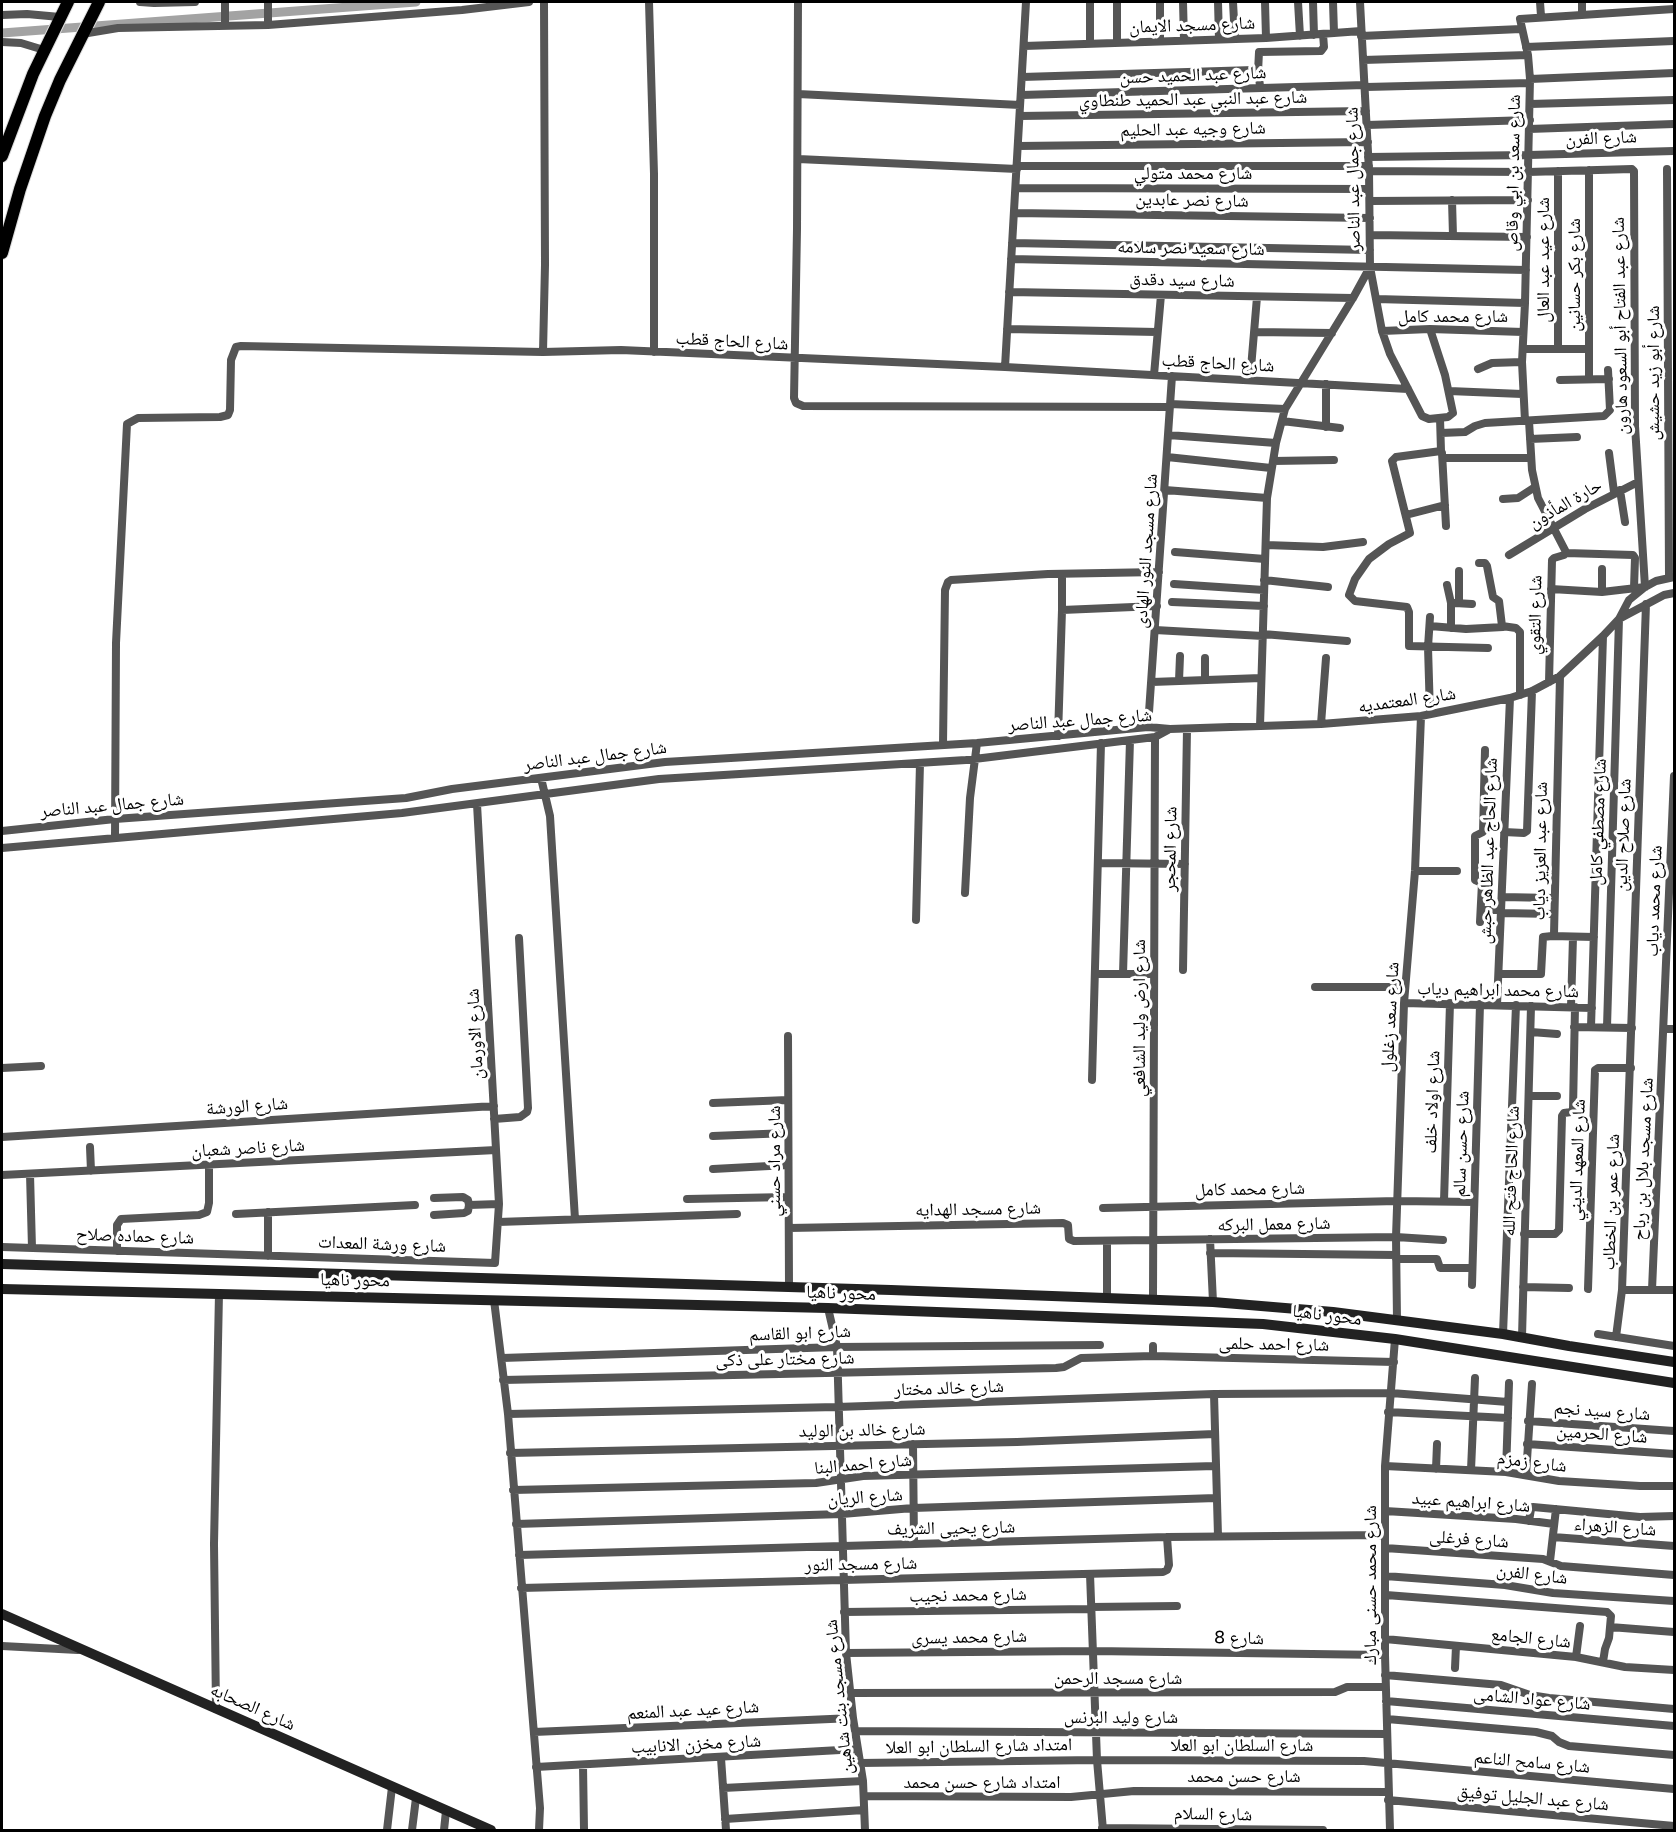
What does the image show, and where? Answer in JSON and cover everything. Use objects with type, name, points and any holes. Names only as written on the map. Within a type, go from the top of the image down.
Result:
[{"type":"main road","points":[[2,156],[19,108],[68,2]]},
{"type":"main road","points":[[2,253],[20,189],[42,125],[60,80],[99,2]]},
{"type":"main road","name":"محور ناهيا","points":[[2,1264],[1213,1302],[1397,1320],[1503,1334],[1674,1362]]},
{"type":"main road","points":[[545,1301],[546,1281]]},
{"type":"main road","name":"محور ناهيا","points":[[2,1288],[828,1308],[1263,1324],[1395,1339],[1674,1383]]},
{"type":"main road","points":[[1395,1339],[1397,1320]]},
{"type":"main road","name":"شارع الصحابه","points":[[2,1614],[491,1830]]},
{"type":"street","points":[[140,2],[195,2]]},
{"type":"street","points":[[268,2],[268,25]]},
{"type":"street","points":[[82,33],[118,28],[225,22],[268,25],[529,2]]},
{"type":"street","points":[[543,352],[544,2]]},
{"type":"street","points":[[649,2],[654,174],[654,352]]},
{"type":"street","points":[[798,2],[794,398],[798,405],[1170,405],[1285,409]]},
{"type":"street","points":[[1005,367],[1026,2]]},
{"type":"street","points":[[1089,44],[1090,2]]},
{"type":"street","points":[[1117,2],[1117,43]]},
{"type":"street","points":[[1160,2],[1160,41]]},
{"type":"street","points":[[1183,2],[1184,40]]},
{"type":"street","points":[[1218,2],[1219,39]]},
{"type":"street","points":[[1233,2],[1235,39]]},
{"type":"street","points":[[1265,2],[1266,38]]},
{"type":"street","points":[[1298,2],[1300,36]]},
{"type":"street","points":[[1260,88],[1259,52],[1321,51],[1324,47],[1319,35],[1313,2]]},
{"type":"street","points":[[1333,2],[1334,33]]},
{"type":"street","name":"شارع جمال عبد الناصر","points":[[1260,726],[1267,498],[1276,443],[1285,409],[1370,267],[1370,189],[1360,2]]},
{"type":"street","points":[[1540,2],[1541,16],[1670,7]]},
{"type":"street","points":[[1582,2],[1582,14]]},
{"type":"street","points":[[1604,2],[1605,12]]},
{"type":"street","points":[[1637,2],[1638,11]]},
{"type":"street","points":[[225,3],[225,22]]},
{"type":"street","points":[[2,15],[27,14],[60,17]]},
{"type":"street","name":"شارع سعد بن ابي وقاص","points":[[1523,332],[1526,303],[1530,81],[1528,56],[1521,29],[1522,18],[1541,16]]},
{"type":"street","name":"شارع مسجد الايمان","points":[[1024,46],[1266,38],[1334,33],[1521,29]]},
{"type":"street","points":[[1526,46],[1674,41]]},
{"type":"street","points":[[2,42],[21,43],[44,50]]},
{"type":"street","points":[[1363,60],[1528,56]]},
{"type":"street","points":[[1022,77],[1258,72]]},
{"type":"street","name":"شارع عبد الحميد حسن","points":[[1021,95],[1530,81],[1674,73]]},
{"type":"street","points":[[798,94],[1020,105]]},
{"type":"street","points":[[1530,104],[1674,100]]},
{"type":"street","name":"شارع عبد النبي عبد الحميد طنطاوي","points":[[1020,116],[1366,111]]},
{"type":"street","points":[[1367,125],[1530,120]]},
{"type":"street","points":[[1529,129],[1674,124]]},
{"type":"street","name":"شارع وجيه عبد الحليم","points":[[1018,146],[1368,142]]},
{"type":"street","name":"شارع الفرن","points":[[1368,157],[1674,151]]},
{"type":"street","name":"شارع عبد الفتاح أبو السعود هارون","points":[[798,159],[1017,168],[1634,171],[1635,426],[1645,586]]},
{"type":"street","name":"شارع أبو زيد حشيش","points":[[1667,169],[1672,578]]},
{"type":"street","name":"شارع بكر حسانين","points":[[1589,170],[1589,379]]},
{"type":"street","name":"شارع عيد عبد العال","points":[[1558,171],[1558,349]]},
{"type":"street","name":"شارع محمد متولي","points":[[1016,188],[1370,189]]},
{"type":"street","points":[[1452,200],[1453,236]]},
{"type":"street","points":[[1370,201],[1528,200]]},
{"type":"street","name":"شارع نصر عابدين","points":[[1014,213],[1370,218]]},
{"type":"street","points":[[1370,235],[1527,237]]},
{"type":"street","points":[[1012,243],[1370,249]]},
{"type":"street","name":"شارع سعيد نصر سلامه","points":[[1011,259],[1526,270]]},
{"type":"street","points":[[1370,267],[1382,331],[1390,354],[1424,417],[1440,418],[1453,413],[1449,391],[1430,329]]},
{"type":"street","name":"شارع سيد دقدق","points":[[1009,292],[1353,298]]},
{"type":"street","points":[[1154,375],[1161,295]]},
{"type":"street","points":[[1250,380],[1257,297]]},
{"type":"street","points":[[1376,299],[1526,303]]},
{"type":"street","points":[[1007,329],[1157,332]]},
{"type":"street","name":"شارع محمد كامل","points":[[1382,331],[1430,329],[1523,332]]},
{"type":"street","points":[[1254,332],[1332,333]]},
{"type":"street","points":[[1523,332],[1522,394],[1535,487],[1545,514],[1566,554],[1634,555],[1634,588]]},
{"type":"street","name":"شارع الحاج قطب","points":[[115,822],[116,643],[127,424],[138,418],[223,417],[228,415],[231,360],[236,347],[543,352],[607,350],[1005,367],[1408,389]]},
{"type":"street","points":[[1522,349],[1589,349]]},
{"type":"street","points":[[1478,369],[1492,363],[1522,362]]},
{"type":"street","points":[[1441,433],[1465,432],[1485,423],[1607,415],[1610,410],[1608,374],[1589,379],[1560,380]]},
{"type":"street","name":"شارع مسجد النور الهادى","points":[[1148,727],[1172,376]]},
{"type":"street","points":[[1326,384],[1326,427]]},
{"type":"street","points":[[1449,391],[1522,394]]},
{"type":"street","points":[[1440,418],[1446,526]]},
{"type":"street","points":[[1282,421],[1340,428]]},
{"type":"street","points":[[1168,435],[1276,443]]},
{"type":"street","points":[[1530,440],[1577,438]]},
{"type":"street","points":[[1609,453],[1625,522]]},
{"type":"street","points":[[1488,648],[1408,646],[1409,612],[1407,607],[1355,601],[1349,595],[1355,579],[1369,559],[1389,544],[1409,535],[1410,532],[1392,459],[1442,454],[1531,458]]},
{"type":"street","points":[[1167,457],[1272,464],[1335,460]]},
{"type":"street","name":"حارة المأذون","points":[[1509,555],[1617,491],[1638,482]]},
{"type":"street","points":[[1503,499],[1518,498],[1535,487]]},
{"type":"street","points":[[1165,490],[1267,498]]},
{"type":"street","points":[[1406,515],[1445,505]]},
{"type":"street","points":[[1266,544],[1323,547],[1363,542]]},
{"type":"street","points":[[1175,552],[1265,559]]},
{"type":"street","name":"شارع التقوي","points":[[1549,682],[1552,559],[1566,554]]},
{"type":"street","points":[[1479,563],[1485,563],[1487,566],[1493,597],[1500,601],[1503,627]]},
{"type":"street","points":[[1602,569],[1602,592]]},
{"type":"street","points":[[1451,628],[1459,571]]},
{"type":"street","points":[[943,745],[945,590],[948,582],[1062,574],[1159,572]]},
{"type":"street","points":[[1058,736],[1062,574]]},
{"type":"street","name":"شارع المعتمديه","points":[[1170,729],[1322,724],[1421,716],[1520,695],[1560,675],[1603,636],[1619,618],[1629,600],[1645,586],[1672,578]]},
{"type":"street","points":[[1264,580],[1328,587]]},
{"type":"street","points":[[1174,584],[1264,590]]},
{"type":"street","points":[[1447,585],[1455,603]]},
{"type":"street","points":[[1551,589],[1602,592],[1645,586]]},
{"type":"street","name":"شارع المعتمديه","points":[[1619,618],[1664,595],[1674,593]]},
{"type":"street","points":[[1172,602],[1264,606]]},
{"type":"street","points":[[1455,603],[1472,604]]},
{"type":"street","name":"شارع صلاح الدين","points":[[1631,1068],[1646,604]]},
{"type":"street","points":[[1062,610],[1157,606]]},
{"type":"street","points":[[1430,617],[1428,647],[1430,714]]},
{"type":"street","name":"شارع مصطفي كامل","points":[[1607,1027],[1619,618]]},
{"type":"street","points":[[1430,626],[1516,628],[1520,632],[1520,695]]},
{"type":"street","points":[[1155,630],[1347,641]]},
{"type":"street","points":[[1591,1027],[1603,636]]},
{"type":"street","points":[[1179,681],[1180,656]]},
{"type":"street","points":[[1205,658],[1205,679]]},
{"type":"street","points":[[1322,724],[1326,658]]},
{"type":"street","name":"شارع عبد العزيز دياب","points":[[1498,974],[1541,974],[1543,937],[1554,934],[1553,898],[1560,675]]},
{"type":"street","points":[[1152,682],[1261,678]]},
{"type":"street","points":[[1504,832],[1524,833],[1527,831],[1532,691]]},
{"type":"street","name":"شارع الحاج عبد الظاهر حبش","points":[[1497,1005],[1510,698]]},
{"type":"street","name":"شارع سعد زغلول","points":[[1397,1320],[1396,1237],[1404,1003],[1415,871],[1421,716]]},
{"type":"street","name":"شارع جمال عبد الناصر","points":[[2,831],[406,798],[430,792],[664,762],[977,743],[1148,727],[1170,729]]},
{"type":"street","name":"شارع جمال عبد الناصر","points":[[2,848],[115,836],[303,823],[477,804],[659,779],[976,758],[1155,737],[1170,729]]},
{"type":"street","name":"شارع المحجر","points":[[1183,970],[1187,729]]},
{"type":"street","name":"شارع ارض وليد الشافعي","points":[[1153,1299],[1155,737]]},
{"type":"street","points":[[1123,974],[1130,740]]},
{"type":"street","points":[[1092,1080],[1101,742]]},
{"type":"street","points":[[965,893],[970,798],[977,743]]},
{"type":"street","points":[[1480,922],[1482,883],[1475,880],[1475,836],[1484,832],[1485,750]]},
{"type":"street","points":[[916,920],[920,763]]},
{"type":"street","name":"شارع محمد دياب","points":[[1664,1029],[1674,776]]},
{"type":"street","points":[[542,778],[550,816],[575,1220]]},
{"type":"street","name":"شارع الاورمان","points":[[477,804],[499,1204],[495,1263]]},
{"type":"street","points":[[115,822],[115,836]]},
{"type":"street","points":[[1099,863],[1185,864]]},
{"type":"street","points":[[1415,871],[1457,871]]},
{"type":"street","points":[[1502,897],[1553,898]]},
{"type":"street","points":[[1481,910],[1553,914]]},
{"type":"street","points":[[1552,936],[1594,938]]},
{"type":"street","points":[[494,1119],[520,1117],[527,1112],[528,1108],[519,938]]},
{"type":"street","points":[[1524,1234],[1555,1234],[1559,1230],[1562,1116],[1564,1113],[1573,1111],[1573,938]]},
{"type":"street","points":[[1096,974],[1154,974]]},
{"type":"street","points":[[1315,987],[1405,987]]},
{"type":"street","name":"شارع محمد ابراهيم دياب","points":[[1404,1003],[1592,1008]]},
{"type":"street","name":"شارع اولاد خلف","points":[[1444,1202],[1450,1003]]},
{"type":"street","name":"شارع حسن سالم","points":[[1472,1286],[1480,1004]]},
{"type":"street","points":[[1503,1334],[1516,1005]]},
{"type":"street","name":"شارع الحاج فتح الله","points":[[1522,1337],[1531,1006]]},
{"type":"street","points":[[1574,1027],[1632,1028]]},
{"type":"street","points":[[1664,1029],[1674,1029]]},
{"type":"street","name":"شارع مسجد بلال بن رباح","points":[[1652,1290],[1664,1029]]},
{"type":"street","points":[[1530,1032],[1557,1034]]},
{"type":"street","name":"شارع مراد حسني","points":[[788,1036],[789,1287]]},
{"type":"street","points":[[2,1068],[41,1066]]},
{"type":"street","name":"شارع المعهد الديني","points":[[1588,1289],[1595,1070],[1598,1068],[1631,1068]]},
{"type":"street","name":"شارع عمر بن الخطاب","points":[[1616,1337],[1622,1290],[1631,1068]]},
{"type":"street","points":[[1529,1096],[1557,1096]]},
{"type":"street","points":[[713,1103],[788,1100]]},
{"type":"street","name":"شارع الورشة","points":[[2,1137],[494,1106]]},
{"type":"street","points":[[713,1136],[788,1133]]},
{"type":"street","points":[[90,1147],[91,1171]]},
{"type":"street","name":"شارع ناصر شعبان","points":[[2,1175],[496,1150]]},
{"type":"street","points":[[117,1251],[117,1225],[121,1219],[199,1215],[207,1212],[209,1165]]},
{"type":"street","points":[[713,1169],[788,1165]]},
{"type":"street","points":[[30,1174],[32,1248]]},
{"type":"street","points":[[434,1198],[463,1197],[468,1200],[469,1205],[468,1210],[464,1213],[434,1215]]},
{"type":"street","points":[[687,1199],[788,1197]]},
{"type":"street","name":"شارع محمد كامل","points":[[1103,1208],[1397,1201],[1474,1202]]},
{"type":"street","points":[[469,1205],[499,1204]]},
{"type":"street","points":[[236,1214],[415,1205]]},
{"type":"street","points":[[268,1212],[268,1256]]},
{"type":"street","points":[[498,1222],[736,1214]]},
{"type":"street","name":"شارع مسجد الهدايه","points":[[789,1228],[1063,1222],[1068,1225],[1069,1237],[1072,1241],[1153,1240]]},
{"type":"street","name":"شارع معمل البركه","points":[[1153,1240],[1396,1237],[1443,1240]]},
{"type":"street","points":[[1210,1239],[1213,1302]]},
{"type":"street","points":[[1107,1240],[1107,1298]]},
{"type":"street","name":"شارع حماده صلاح","points":[[2,1247],[268,1256]]},
{"type":"street","points":[[1210,1253],[1437,1259],[1440,1268],[1472,1268]]},
{"type":"street","name":"شارع ورشة المعدات","points":[[268,1256],[495,1263]]},
{"type":"street","points":[[1523,1287],[1569,1288]]},
{"type":"street","points":[[1622,1290],[1674,1290]]},
{"type":"street","points":[[216,1709],[214,1544],[219,1293]]},
{"type":"street","points":[[494,1300],[508,1414],[540,1808],[539,1830]]},
{"type":"street","name":"شارع مسجد بنت شاهين","points":[[828,1308],[837,1347],[846,1653],[863,1781],[865,1830]]},
{"type":"street","points":[[1598,1334],[1674,1346]]},
{"type":"street","name":"شارع محمد حسنى مبارك","points":[[1390,1830],[1384,1655],[1386,1595],[1384,1511],[1388,1412],[1395,1339]]},
{"type":"street","name":"شارع ابو القاسم","points":[[502,1358],[837,1347],[1100,1346]]},
{"type":"street","points":[[1153,1346],[1153,1356]]},
{"type":"street","name":"شارع احمد حلمى","points":[[1153,1356],[1394,1362]]},
{"type":"street","name":"شارع مختار على ذكى","points":[[503,1380],[1056,1368],[1081,1358],[1153,1356]]},
{"type":"street","points":[[1471,1470],[1475,1378]]},
{"type":"street","points":[[1506,1472],[1509,1383]]},
{"type":"street","points":[[1526,1475],[1532,1384]]},
{"type":"street","name":"شارع خالد مختار","points":[[508,1414],[837,1407],[1214,1394],[1391,1393],[1508,1402]]},
{"type":"street","points":[[1214,1394],[1218,1536]]},
{"type":"street","points":[[1388,1412],[1508,1418]]},
{"type":"street","name":"شارع سيد نجم","points":[[1528,1421],[1674,1431]]},
{"type":"street","name":"شارع خالد بن الوليد","points":[[510,1453],[839,1446],[1215,1434]]},
{"type":"street","points":[[913,1444],[914,1544]]},
{"type":"street","points":[[1436,1469],[1437,1444]]},
{"type":"street","name":"شارع الحرمين","points":[[1527,1444],[1674,1454]]},
{"type":"street","name":"شارع احمد البنا","points":[[513,1490],[816,1483],[855,1476],[1215,1466]]},
{"type":"street","name":"شارع زمزم","points":[[1385,1466],[1506,1472],[1558,1481],[1674,1486]]},
{"type":"street","name":"شارع الريان","points":[[516,1524],[842,1514],[913,1508],[1216,1498]]},
{"type":"street","points":[[1529,1521],[1532,1507],[1641,1517],[1674,1516]]},
{"type":"street","points":[[1550,1561],[1556,1509]]},
{"type":"street","name":"شارع ابراهيم عبيد","points":[[1384,1511],[1554,1524]]},
{"type":"street","name":"شارع يحيى الشريف","points":[[519,1555],[1167,1537],[1384,1535]]},
{"type":"street","name":"شارع مسجد النور","points":[[521,1588],[1165,1572],[1169,1565],[1167,1537]]},
{"type":"street","name":"شارع الزهراء","points":[[1553,1537],[1674,1546]]},
{"type":"street","name":"شارع فرغلى","points":[[1384,1548],[1543,1559],[1561,1566],[1674,1575]]},
{"type":"street","points":[[1090,1574],[1102,1829]]},
{"type":"street","name":"شارع الفرن","points":[[1385,1576],[1505,1585],[1553,1593],[1674,1601]]},
{"type":"street","points":[[1386,1595],[1609,1613],[1610,1627],[1603,1662]]},
{"type":"street","name":"شارع محمد نجيب","points":[[844,1612],[1177,1606]]},
{"type":"street","points":[[1576,1657],[1580,1626]]},
{"type":"street","points":[[1610,1627],[1674,1632]]},
{"type":"street","name":"شارع الجامع","points":[[1385,1638],[1576,1657],[1625,1667],[1674,1670]]},
{"type":"street","points":[[2,1646],[84,1650]]},
{"type":"street","points":[[1455,1668],[1456,1646]]},
{"type":"street","name":"شارع محمد يسرى","points":[[846,1653],[1093,1651]]},
{"type":"street","name":"شارع 8","points":[[1093,1651],[1384,1655]]},
{"type":"street","points":[[1385,1675],[1509,1686],[1543,1698],[1674,1709]]},
{"type":"street","name":"شارع مسجد الرحمن","points":[[850,1693],[1335,1692],[1347,1687],[1386,1687]]},
{"type":"street","name":"شارع عواد الشامى","points":[[1386,1701],[1674,1726]]},
{"type":"street","name":"شارع عيد عبد المنعم","points":[[534,1732],[853,1718]]},
{"type":"street","points":[[1387,1719],[1536,1732],[1552,1736],[1558,1742],[1569,1746],[1674,1755]]},
{"type":"street","name":"شارع وليد البرنس","points":[[855,1731],[1387,1734]]},
{"type":"street","name":"شارع مخزن الانابيب","points":[[536,1767],[858,1749]]},
{"type":"street","points":[[721,1758],[726,1830]]},
{"type":"street","name":"امتداد شارع السلطان ابو العلا","points":[[860,1763],[1097,1760]]},
{"type":"street","name":"شارع السلطان ابو العلا","points":[[1097,1760],[1364,1761],[1387,1764]]},
{"type":"street","name":"شارع سامح الناعم","points":[[1387,1764],[1674,1789]]},
{"type":"street","points":[[583,1765],[584,1830]]},
{"type":"street","points":[[723,1788],[863,1781]]},
{"type":"street","points":[[387,1830],[392,1787]]},
{"type":"street","name":"شارع حسن محمد","points":[[1100,1794],[1134,1791],[1388,1796]]},
{"type":"street","name":"امتداد شارع حسن محمد","points":[[864,1796],[1071,1797],[1100,1794]]},
{"type":"street","name":"شارع عبد الجليل توفيق","points":[[1388,1796],[1674,1826]]},
{"type":"street","points":[[412,1830],[416,1798]]},
{"type":"street","points":[[725,1819],[864,1810]]},
{"type":"street","points":[[444,1830],[446,1811]]},
{"type":"street","name":"شارع السلام","points":[[1102,1829],[1323,1830]]},
{"type":"waterway","points":[[2,33],[416,2]]}]
